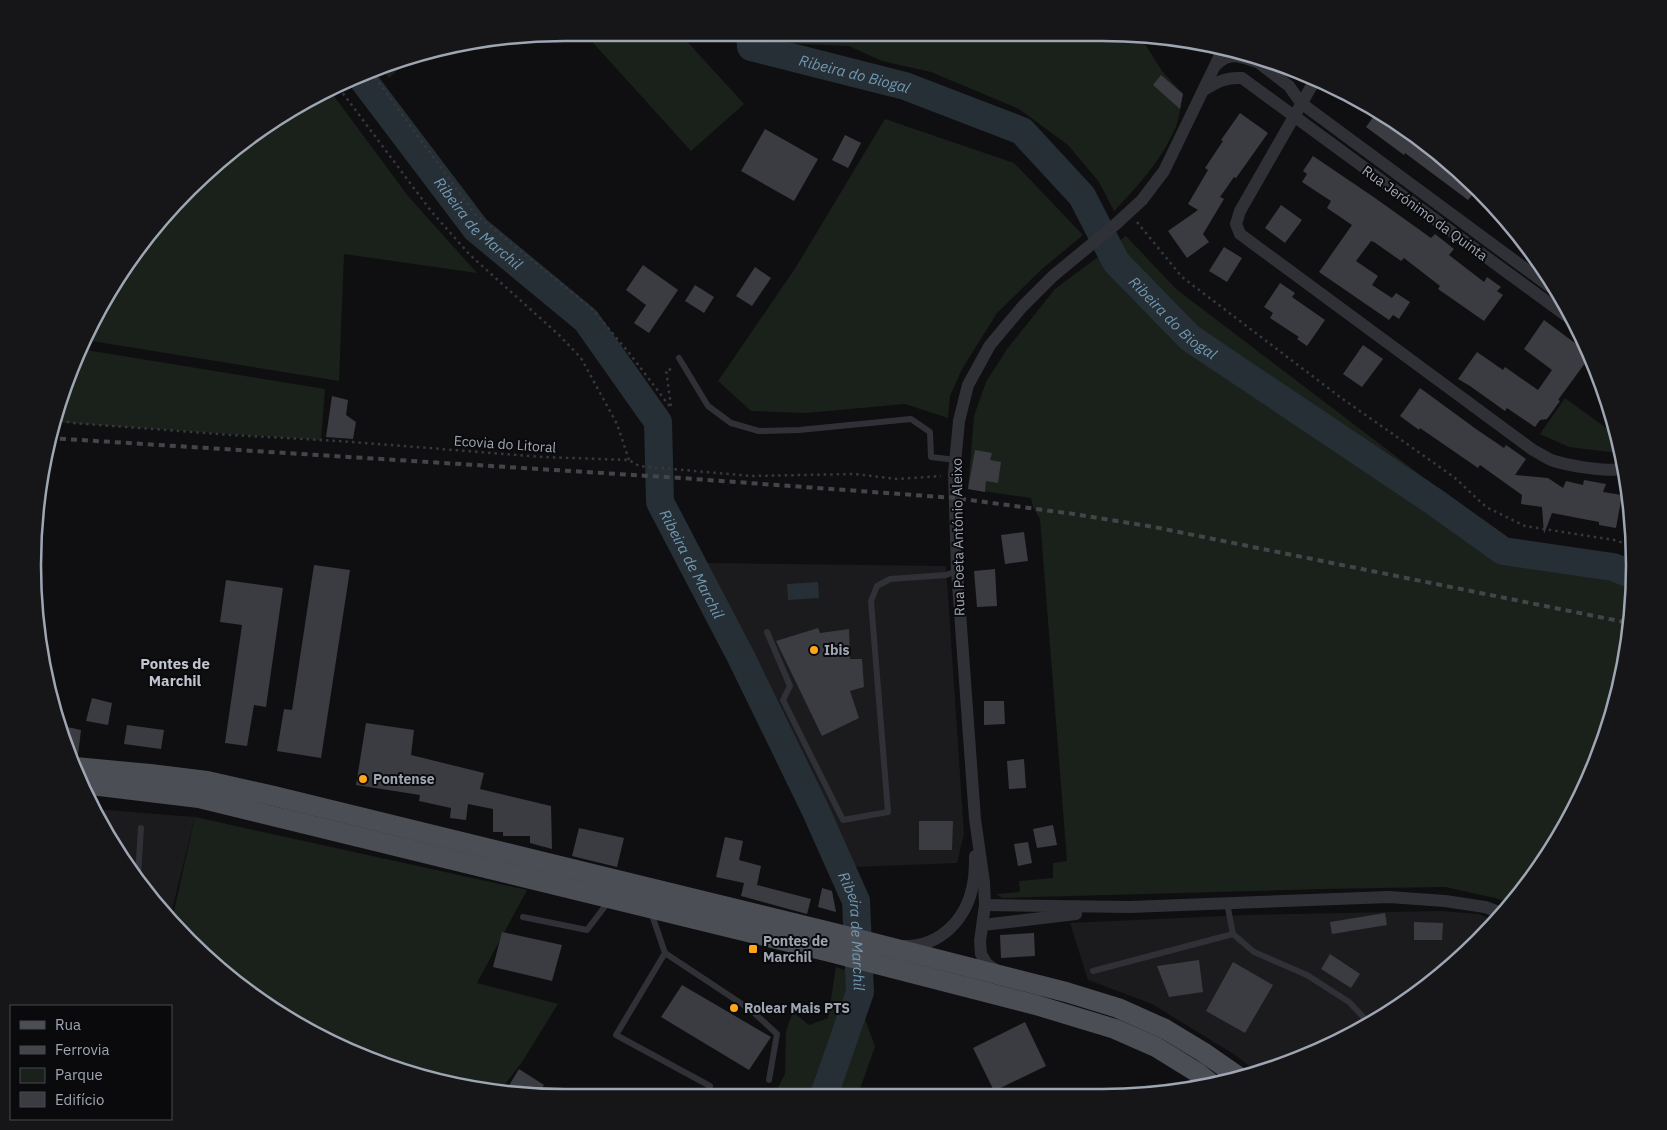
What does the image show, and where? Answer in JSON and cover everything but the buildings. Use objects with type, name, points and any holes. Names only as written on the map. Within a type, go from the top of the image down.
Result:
[{"type":"main road","points":[[82,768],[207,782],[265,794],[832,943],[882,955],[1003,976],[1066,992],[1118,1008],[1164,1029],[1232,1072]]},
{"type":"main road","points":[[90,785],[199,798],[649,908],[832,943]]},
{"type":"main road","points":[[882,955],[1115,1029],[1156,1046],[1205,1079]]},
{"type":"street","name":"Rua Poeta António Aleixo","points":[[1003,976],[987,964],[981,954],[980,941],[985,905],[984,882],[976,819],[957,571],[954,474],[959,420],[968,385],[990,345],[1022,307],[1053,276],[1142,200],[1164,171],[1215,66],[1224,56]]},
{"type":"street","name":"Rua Jerónimo da Quinta","points":[[1228,57],[1234,69],[1242,78],[1277,106],[1561,312]]},
{"type":"street","name":"Rua Jerónimo da Quinta","points":[[1265,67],[1286,83],[1301,103],[1541,280]]},
{"type":"street","points":[[1204,90],[1221,80],[1231,77],[1242,78]]},
{"type":"street","points":[[1286,83],[1301,84],[1305,82]]},
{"type":"street","points":[[1310,85],[1294,117],[1240,211],[1236,224],[1240,234],[1533,450],[1551,460],[1574,465],[1617,470]]},
{"type":"street","points":[[1277,106],[1289,108],[1301,103]]},
{"type":"street","points":[[1277,106],[1284,120],[1285,133]]},
{"type":"street","name":"Rua Poeta António Aleixo","points":[[882,955],[931,942],[945,934],[956,923],[966,905],[973,885],[976,854],[976,819]]},
{"type":"street","points":[[985,905],[1130,907],[1389,897],[1445,901],[1485,907],[1495,911]]},
{"type":"street","points":[[983,925],[1130,907]]},
{"type":"lane","points":[[679,358],[708,406],[731,423],[759,431],[799,430],[911,419],[930,432],[931,457],[956,460]]},
{"type":"lane","points":[[767,632],[790,686],[783,700],[843,820],[888,812],[871,601],[877,586],[890,579],[946,576],[957,571]]},
{"type":"lane","points":[[138,868],[141,828]]},
{"type":"lane","points":[[523,917],[587,930],[611,899]]},
{"type":"lane","points":[[1227,903],[1233,934],[1254,952],[1307,976],[1349,1002],[1365,1019]]},
{"type":"lane","points":[[649,908],[665,953],[751,1010],[777,1034],[770,1080]]},
{"type":"lane","points":[[1093,971],[1233,934]]},
{"type":"lane","points":[[665,953],[616,1035],[710,1086]]},
{"type":"path","points":[[375,77],[475,214],[592,309],[630,354],[671,408],[666,370],[684,368]]},
{"type":"path","points":[[342,91],[431,211],[470,255],[559,335],[581,358],[617,424],[629,460],[638,466],[751,476],[854,474],[897,478],[954,474]]},
{"type":"path","points":[[1129,212],[1182,277],[1340,397],[1454,477],[1486,507],[1525,526],[1614,540],[1625,544]]},
{"type":"path","name":"Ecovia do Litoral","points":[[62,421],[73,423],[543,457],[629,460]]},
{"type":"shaded area","points":[[702,563],[946,566],[964,834],[957,863],[855,867]]},
{"type":"shaded area","points":[[818,582],[819,598],[788,600],[787,584]]},
{"type":"shaded area","points":[[102,810],[195,817],[172,911],[149,884]]},
{"type":"shaded area","points":[[1441,911],[1479,914],[1488,918],[1447,959],[1421,981],[1364,1019],[1302,1049],[1251,1067],[1235,1055],[1152,1004],[1088,980],[1070,923],[1245,915]]},
{"type":"green space","points":[[592,41],[687,41],[744,104],[691,151]]},
{"type":"green space","points":[[762,41],[1102,41],[1144,43],[1162,71],[1183,94],[1176,127],[1162,153],[1155,164],[1114,211],[1099,182],[1068,145],[1019,109],[931,72],[882,61],[849,46]]},
{"type":"green space","points":[[400,68],[389,78],[385,73]]},
{"type":"green space","points":[[333,95],[408,196],[477,273],[344,254],[339,381],[91,341],[111,303],[149,246],[195,195],[246,149],[303,111]]},
{"type":"green space","points":[[885,119],[1014,163],[1083,235],[1042,269],[997,313],[962,369],[950,396],[948,418],[905,404],[806,413],[751,411],[718,381],[796,267]]},
{"type":"green space","points":[[1126,236],[1176,289],[1506,540],[1626,559],[1625,599],[1616,667],[1598,733],[1572,797],[1556,827],[1518,884],[1504,901],[1445,887],[1002,898],[996,894],[1020,892],[1019,881],[1053,878],[1053,863],[1067,861],[1040,519],[1033,507],[1031,498],[968,489],[974,416],[986,382],[1007,349],[1055,289]]},
{"type":"green space","points":[[87,350],[325,389],[321,440],[61,423]]},
{"type":"green space","points":[[1565,398],[1608,430],[1614,452],[1569,447],[1540,434]]},
{"type":"green space","points":[[195,817],[527,890],[477,983],[558,1004],[522,1062],[505,1085],[463,1079],[429,1071],[365,1049],[303,1019],[246,981],[220,959],[174,913]]},
{"type":"green space","points":[[836,967],[870,978],[864,1016],[875,1047],[860,1089],[777,1089],[785,1074],[786,1031],[793,1012],[809,1025],[828,1018]]},
{"type":"waterway","name":"Ribeira do Biogal","points":[[750,41],[751,47],[905,86],[1022,131],[1082,196],[1116,262],[1190,338],[1436,503],[1503,551],[1613,567],[1626,572]]},
{"type":"waterway","name":"Ribeira de Marchil","points":[[364,81],[476,229],[586,320],[658,422],[660,502],[741,657],[815,809],[856,901],[860,992],[826,1089]]},
{"type":"railway","points":[[57,438],[681,478],[955,498],[1154,527],[1622,622]]},
{"type":"place","name":"Ibis","points":[[814,650]]},
{"type":"place","name":"Pontense","points":[[363,779]]},
{"type":"place","name":"Pontes de Marchil","points":[[753,949]]},
{"type":"place","name":"Rolear Mais PTS","points":[[734,1008]]},
{"type":"district","name":"Pontes de Marchil","points":[[175,672]]}]
